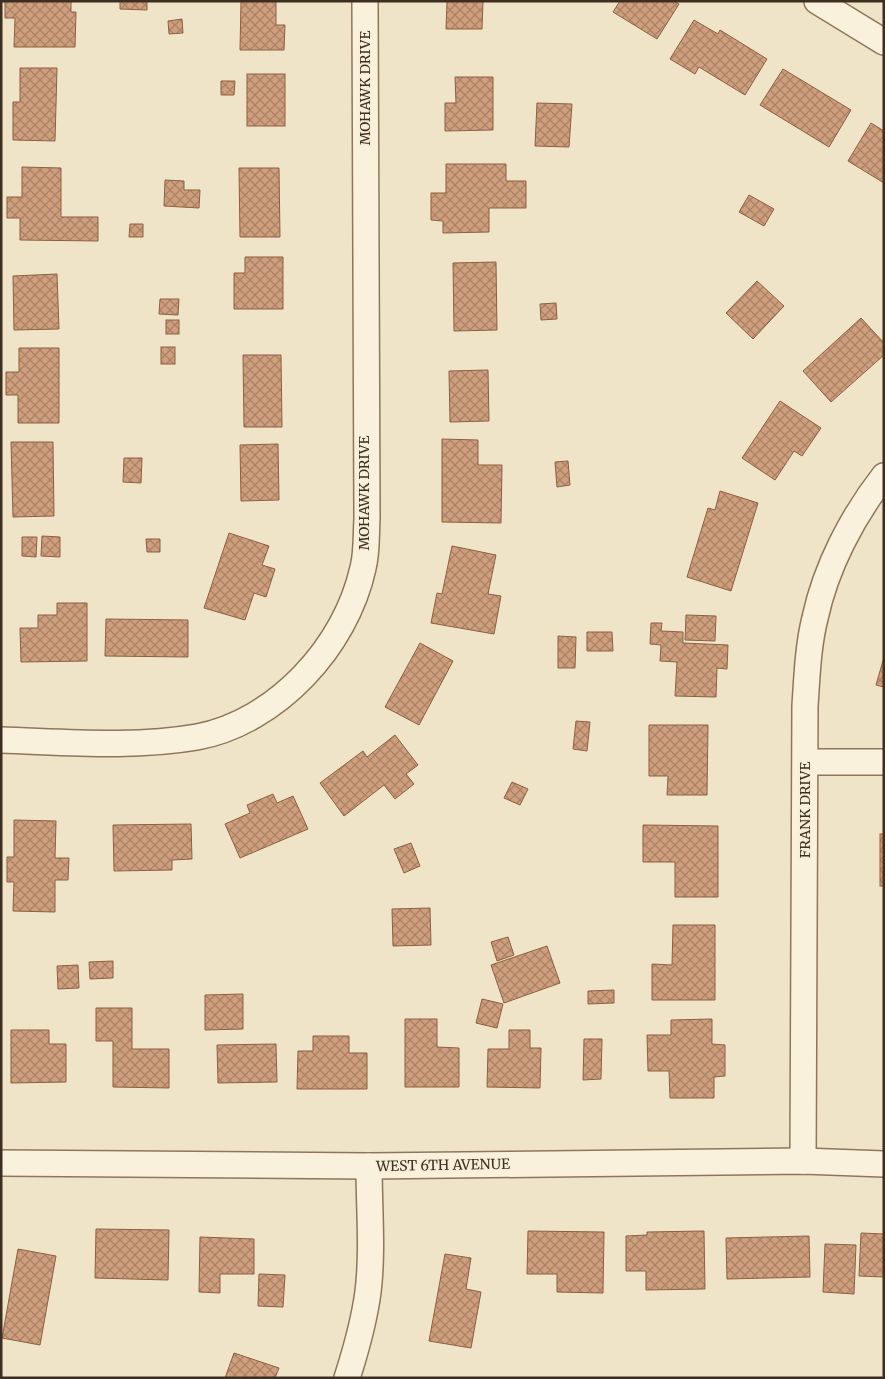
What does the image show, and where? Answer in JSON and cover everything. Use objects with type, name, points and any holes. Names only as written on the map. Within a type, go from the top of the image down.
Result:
[{"type":"street","name":"MOHAWK DRIVE","points":[[1,740],[161,742],[200,736],[248,720],[294,686],[326,649],[350,610],[364,567],[366,519],[365,1]]},
{"type":"street","points":[[817,1],[884,42]]},
{"type":"street","name":"FRANK DRIVE","points":[[803,1161],[805,706],[815,617],[828,575],[846,534],[868,496],[884,476]]},
{"type":"street","points":[[806,762],[884,762]]},
{"type":"street","name":"WEST 6TH AVENUE","points":[[1,1162],[369,1166],[803,1161],[884,1164]]},
{"type":"street","points":[[347,1378],[361,1330],[368,1292],[371,1246],[369,1166]]},
{"type":"building","points":[[5,1],[71,1],[71,12],[76,12],[75,47],[14,47],[15,18],[5,18]]},
{"type":"building","points":[[120,1],[147,1],[147,10],[120,9]]},
{"type":"building","points":[[241,1],[276,1],[276,25],[285,25],[284,50],[240,50]]},
{"type":"building","points":[[447,1],[483,1],[482,29],[446,29]]},
{"type":"building","points":[[620,1],[674,1],[679,4],[657,39],[613,12]]},
{"type":"building","points":[[182,19],[183,33],[169,34],[168,21]]},
{"type":"building","points":[[694,20],[718,34],[720,30],[767,59],[745,95],[699,67],[695,74],[670,59]]},
{"type":"building","points":[[20,68],[57,68],[55,141],[13,140],[13,102],[20,102]]},
{"type":"building","points":[[783,69],[851,110],[829,147],[760,105]]},
{"type":"building","points":[[247,74],[285,74],[285,126],[247,126]]},
{"type":"building","points":[[455,77],[493,77],[493,130],[445,131],[445,103],[456,103]]},
{"type":"building","points":[[221,81],[235,81],[234,95],[221,95]]},
{"type":"building","points":[[537,103],[572,104],[569,147],[535,146]]},
{"type":"building","points":[[871,123],[884,131],[884,183],[848,161]]},
{"type":"building","points":[[446,164],[506,164],[506,181],[526,181],[526,208],[489,208],[489,232],[443,233],[443,221],[431,220],[431,193],[446,193]]},
{"type":"building","points":[[22,167],[61,168],[61,217],[98,217],[98,241],[20,240],[20,218],[7,218],[7,197],[22,197]]},
{"type":"building","points":[[239,168],[279,168],[280,237],[240,237]]},
{"type":"building","points":[[165,180],[184,181],[184,190],[200,190],[199,208],[164,206]]},
{"type":"building","points":[[749,195],[774,209],[764,226],[739,212]]},
{"type":"building","points":[[130,224],[143,224],[143,237],[129,237]]},
{"type":"building","points":[[245,257],[283,257],[283,309],[234,309],[234,273],[245,273]]},
{"type":"building","points":[[496,262],[497,330],[454,331],[453,263]]},
{"type":"building","points":[[57,274],[59,329],[14,330],[13,276]]},
{"type":"building","points":[[757,281],[784,306],[753,339],[726,313]]},
{"type":"building","points":[[160,299],[179,299],[178,315],[159,314]]},
{"type":"building","points":[[556,303],[557,319],[541,320],[540,304]]},
{"type":"building","points":[[861,318],[884,343],[884,355],[831,402],[803,371]]},
{"type":"building","points":[[166,320],[179,320],[179,334],[166,334]]},
{"type":"building","points":[[161,347],[175,347],[175,364],[161,364]]},
{"type":"building","points":[[19,348],[59,348],[59,423],[18,423],[18,395],[6,395],[6,372],[19,372]]},
{"type":"building","points":[[243,355],[281,355],[282,427],[244,427]]},
{"type":"building","points":[[488,370],[489,421],[450,422],[449,371]]},
{"type":"building","points":[[780,401],[821,428],[802,456],[794,451],[775,480],[742,458]]},
{"type":"building","points":[[442,439],[478,440],[478,465],[502,465],[501,523],[442,522]]},
{"type":"building","points":[[11,442],[53,442],[54,516],[13,517]]},
{"type":"building","points":[[278,444],[279,500],[241,501],[240,445]]},
{"type":"building","points":[[124,458],[142,458],[141,483],[123,482]]},
{"type":"building","points":[[568,461],[570,485],[557,487],[555,462]]},
{"type":"building","points":[[720,491],[758,503],[731,591],[687,577],[708,508],[715,510]]},
{"type":"building","points":[[229,533],[269,546],[262,565],[275,569],[266,597],[254,593],[245,620],[204,608]]},
{"type":"building","points":[[42,536],[60,537],[60,557],[41,556]]},
{"type":"building","points":[[22,537],[37,537],[36,557],[22,556]]},
{"type":"building","points":[[146,539],[160,539],[160,552],[147,552]]},
{"type":"building","points":[[452,546],[496,555],[488,594],[501,596],[494,634],[431,623],[437,593],[442,594]]},
{"type":"building","points":[[57,603],[87,603],[87,661],[21,662],[20,628],[38,628],[38,615],[57,615]]},
{"type":"building","points":[[686,615],[716,616],[715,641],[685,640]]},
{"type":"building","points":[[106,619],[188,620],[188,657],[105,656]]},
{"type":"building","points":[[651,623],[662,623],[661,631],[683,632],[683,643],[728,645],[727,669],[717,668],[716,697],[675,696],[677,662],[660,661],[661,645],[650,644]]},
{"type":"building","points":[[587,632],[612,632],[613,651],[587,651]]},
{"type":"building","points":[[558,636],[576,637],[575,668],[558,668]]},
{"type":"building","points":[[420,643],[453,661],[419,725],[385,707]]},
{"type":"building","points":[[884,657],[884,687],[876,685]]},
{"type":"building","points":[[576,721],[590,722],[587,751],[573,749]]},
{"type":"building","points":[[649,725],[708,725],[707,795],[667,795],[668,776],[649,776]]},
{"type":"building","points":[[395,735],[418,765],[406,774],[414,784],[395,799],[384,785],[344,816],[320,783],[363,751],[367,757]]},
{"type":"building","points":[[512,782],[528,789],[520,805],[504,798]]},
{"type":"building","points":[[273,794],[277,803],[293,796],[308,829],[240,858],[225,824],[250,813],[247,805]]},
{"type":"building","points":[[14,820],[56,821],[55,858],[69,858],[68,880],[55,880],[55,912],[13,911],[14,882],[7,882],[7,857],[14,857]]},
{"type":"building","points":[[191,824],[192,859],[172,860],[172,870],[114,871],[113,825]]},
{"type":"building","points":[[643,825],[718,826],[718,897],[675,897],[675,862],[643,862]]},
{"type":"building","points":[[880,834],[884,834],[884,886],[880,886]]},
{"type":"building","points":[[411,843],[420,866],[404,873],[394,849]]},
{"type":"building","points":[[430,908],[431,945],[393,946],[392,909]]},
{"type":"building","points":[[673,925],[715,925],[715,1000],[652,1000],[652,964],[672,965]]},
{"type":"building","points":[[508,937],[514,955],[497,961],[491,942]]},
{"type":"building","points":[[547,946],[560,983],[504,1003],[491,965]]},
{"type":"building","points":[[113,961],[113,978],[90,979],[89,962]]},
{"type":"building","points":[[78,965],[79,988],[58,989],[57,966]]},
{"type":"building","points":[[614,990],[614,1003],[588,1004],[588,991]]},
{"type":"building","points":[[243,994],[243,1029],[205,1030],[205,995]]},
{"type":"building","points":[[482,999],[503,1004],[497,1028],[476,1023]]},
{"type":"building","points":[[96,1008],[132,1008],[132,1049],[169,1049],[169,1088],[113,1087],[113,1041],[96,1041]]},
{"type":"building","points":[[405,1019],[437,1019],[437,1047],[459,1048],[459,1087],[405,1087]]},
{"type":"building","points":[[712,1019],[712,1044],[725,1045],[725,1076],[714,1077],[714,1098],[670,1098],[669,1071],[648,1071],[647,1035],[671,1035],[671,1020]]},
{"type":"building","points":[[11,1030],[49,1030],[49,1044],[66,1044],[66,1082],[11,1083]]},
{"type":"building","points":[[509,1030],[530,1030],[530,1048],[541,1048],[540,1088],[487,1087],[488,1049],[509,1049]]},
{"type":"building","points":[[313,1036],[349,1036],[349,1053],[367,1053],[367,1089],[297,1089],[298,1051],[313,1051]]},
{"type":"building","points":[[584,1039],[602,1039],[601,1079],[583,1080]]},
{"type":"building","points":[[276,1044],[277,1082],[218,1083],[217,1045]]},
{"type":"building","points":[[96,1229],[169,1230],[168,1280],[95,1278]]},
{"type":"building","points":[[528,1231],[604,1232],[603,1293],[557,1292],[557,1274],[527,1274]]},
{"type":"building","points":[[704,1231],[705,1289],[646,1290],[646,1271],[626,1271],[626,1236],[647,1235],[647,1232]]},
{"type":"building","points":[[861,1233],[884,1234],[884,1277],[859,1276]]},
{"type":"building","points":[[809,1236],[810,1277],[727,1279],[726,1238]]},
{"type":"building","points":[[200,1237],[254,1239],[254,1274],[220,1274],[220,1293],[199,1292]]},
{"type":"building","points":[[825,1244],[856,1245],[854,1294],[823,1292]]},
{"type":"building","points":[[18,1249],[56,1256],[40,1345],[2,1338]]},
{"type":"building","points":[[445,1254],[471,1258],[466,1289],[481,1292],[471,1348],[429,1341]]},
{"type":"building","points":[[259,1274],[285,1275],[283,1307],[258,1306]]},
{"type":"building","points":[[234,1353],[279,1368],[275,1378],[225,1378]]}]
